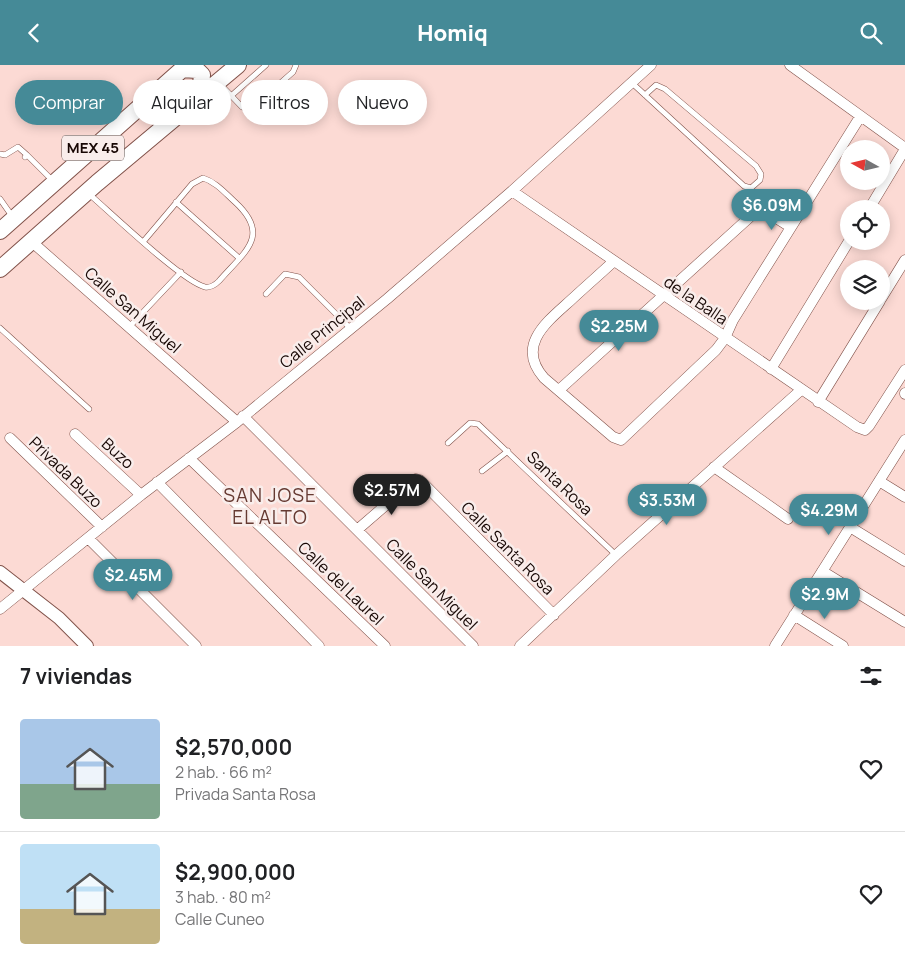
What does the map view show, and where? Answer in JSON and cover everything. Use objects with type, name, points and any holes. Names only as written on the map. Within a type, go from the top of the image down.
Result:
[{"type":"highway","name":"MEX 45","points":[[220,80],[238,65]]},
{"type":"highway","name":"MEX 45","points":[[0,231],[184,67]]},
{"type":"highway","points":[[184,67],[197,69],[202,75],[201,80]]},
{"type":"highway","name":"MEX 45","points":[[0,269],[87,192],[168,125]]},
{"type":"street","name":"Calle Principal","points":[[0,609],[157,482],[240,419],[387,299],[512,191],[651,65]]},
{"type":"street","points":[[790,65],[905,148],[873,200]]},
{"type":"street","points":[[614,261],[543,325],[535,339],[532,352],[537,370],[613,437],[621,440],[707,359],[725,338],[733,320],[860,117]]},
{"type":"street","name":"de la Balla","points":[[512,191],[852,424],[866,430],[905,370]]},
{"type":"street","points":[[558,390],[756,213],[764,213],[791,227]]},
{"type":"street","name":"Calle San Miguel","points":[[32,242],[240,419],[357,530],[472,646]]},
{"type":"street","points":[[770,369],[843,250]]},
{"type":"street","points":[[890,284],[905,260]]},
{"type":"street","points":[[818,402],[874,310]]},
{"type":"street","points":[[520,646],[616,555],[801,390]]},
{"type":"street","name":"Buzo","points":[[75,434],[141,495]]},
{"type":"street","name":"Privada Buzo","points":[[10,438],[102,527]]},
{"type":"street","points":[[775,646],[879,481],[901,456],[905,440]]},
{"type":"street","name":"Calle del Laurel","points":[[190,458],[384,646]]},
{"type":"street","points":[[714,467],[788,519]]},
{"type":"street","name":"Calle Santa Rosa","points":[[357,530],[416,479],[554,615]]},
{"type":"street","points":[[879,481],[905,497]]},
{"type":"street","points":[[157,482],[319,646]]},
{"type":"street","points":[[850,527],[905,561]]},
{"type":"street","points":[[88,538],[196,646]]},
{"type":"street","points":[[822,571],[905,622]]},
{"type":"street","points":[[0,572],[59,618],[88,646]]},
{"type":"street","points":[[794,615],[843,646]]},
{"type":"lane","points":[[266,65],[231,96],[242,107],[254,107],[293,73],[296,65]]},
{"type":"lane","points":[[632,83],[645,95],[744,186],[751,188],[758,183],[761,174],[756,166],[666,89],[656,85],[645,95]]},
{"type":"lane","points":[[0,154],[5,155],[18,147],[55,182]]},
{"type":"lane","points":[[87,192],[143,242],[181,272],[200,285],[210,287],[219,281],[253,238],[252,222],[248,215],[215,184],[204,178],[197,180],[143,242]]},
{"type":"lane","points":[[0,199],[14,219]]},
{"type":"lane","points":[[176,203],[239,258]]},
{"type":"lane","points":[[130,326],[181,272]]},
{"type":"lane","points":[[266,294],[285,274],[299,277],[350,328]]},
{"type":"lane","points":[[0,328],[90,409]]},
{"type":"lane","name":"Santa Rosa","points":[[448,443],[474,423],[478,423],[616,555]]},
{"type":"lane","name":"Santa Rosa","points":[[482,471],[508,451]]},
{"type":"district","name":"SAN JOSE EL ALTO","points":[[270,506]]}]
